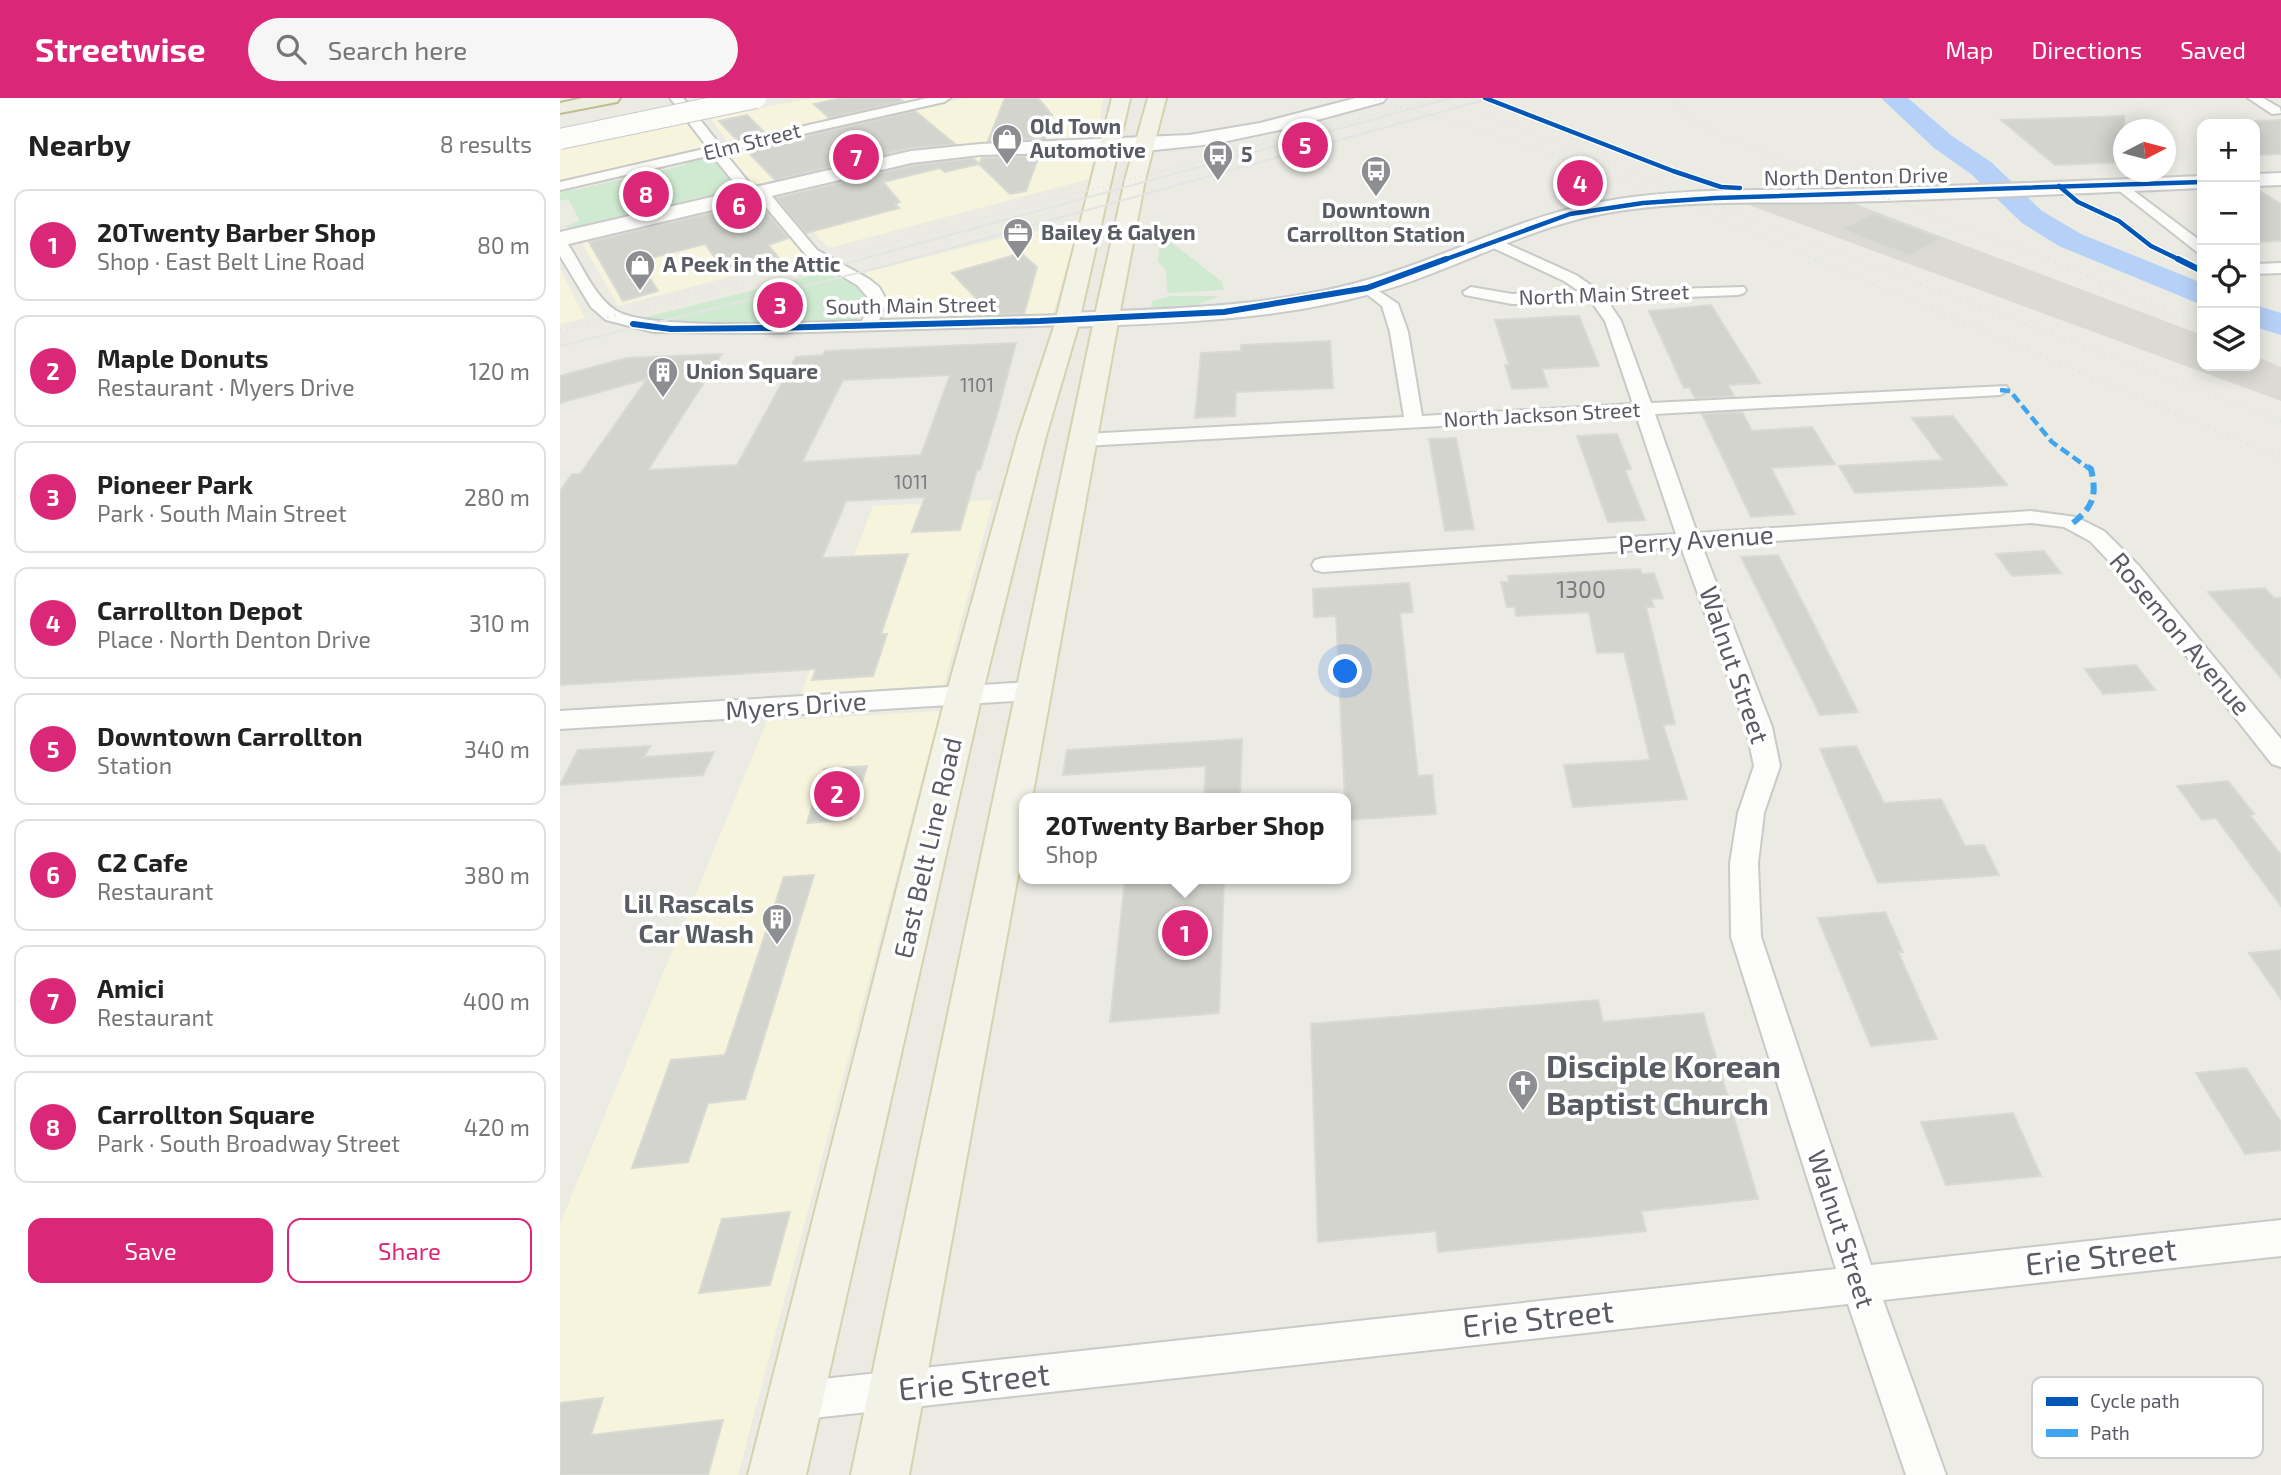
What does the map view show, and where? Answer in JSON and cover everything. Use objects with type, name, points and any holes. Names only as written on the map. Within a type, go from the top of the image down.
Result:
[{"type":"highway","points":[[560,101],[574,98]]},
{"type":"highway","points":[[560,108],[611,98]]},
{"type":"highway","points":[[560,136],[647,117],[676,106]]},
{"type":"main road","name":"East Belt Line Road","points":[[777,1475],[964,695],[1032,436],[1092,225],[1121,98]]},
{"type":"main road","points":[[880,1475],[1126,223],[1143,144],[1157,98]]},
{"type":"street","points":[[676,106],[756,98]]},
{"type":"street","name":"Elm Street","points":[[560,186],[944,98]]},
{"type":"street","points":[[560,241],[754,193],[936,153],[1143,144],[1224,136],[1377,98]]},
{"type":"street","points":[[2254,98],[2276,111]]},
{"type":"street","points":[[676,106],[717,150],[744,187],[765,198],[812,253],[873,290],[879,301],[868,325]]},
{"type":"street","name":"North Denton Drive","points":[[1107,318],[1224,312],[1367,288],[1570,215],[1632,204],[1697,198],[1961,192],[2197,182]]},
{"type":"street","points":[[2122,186],[2197,245]]},
{"type":"street","name":"South Main Street","points":[[560,241],[597,304],[612,316],[633,324],[671,329],[1107,318]]},
{"type":"street","name":"Walnut Street","points":[[1492,242],[1570,278],[1596,296],[1614,321],[1689,540],[1759,727],[1767,766],[1751,813],[1744,863],[1745,937],[1859,1283],[1926,1475]]},
{"type":"street","points":[[2260,269],[2281,268]]},
{"type":"street","points":[[1367,288],[1390,304],[1399,332],[1414,423]]},
{"type":"street","name":"North Main Street","points":[[1471,292],[1512,299],[1738,289]]},
{"type":"street","name":"North Jackson Street","points":[[1084,440],[2000,390]]},
{"type":"street","name":"Perry Avenue","points":[[1323,565],[2031,517],[2069,521]]},
{"type":"street","name":"Rosemon Avenue","points":[[2069,521],[2097,536],[2132,571],[2281,757]]},
{"type":"street","name":"Myers Drive","points":[[560,720],[1032,691]]},
{"type":"street","name":"Erie Street","points":[[795,1401],[2281,1238]]},
{"type":"shaded area","points":[[812,98],[925,98],[727,141],[710,118]]},
{"type":"shaded area","points":[[965,98],[1103,98],[1098,134],[1088,140],[952,146],[892,157],[756,189],[723,151]]},
{"type":"shaded area","points":[[690,122],[708,150],[560,184],[560,150]]},
{"type":"shaded area","points":[[1085,152],[1093,158],[1089,179],[829,248],[775,193],[925,159],[974,154]]},
{"type":"shaded area","points":[[755,197],[805,257],[618,306],[580,239]]},
{"type":"shaded area","points":[[1850,202],[2197,333],[2197,370],[1749,205]]},
{"type":"shaded area","points":[[1077,229],[1053,315],[885,320],[866,272],[1026,232]]},
{"type":"shaded area","points":[[560,268],[585,318],[560,324]]},
{"type":"shaded area","points":[[2260,358],[2281,367],[2281,401],[2200,371],[2260,371]]},
{"type":"shaded area","points":[[993,500],[944,685],[801,694],[873,506]]},
{"type":"shaded area","points":[[940,711],[738,1475],[560,1475],[560,1224],[767,721]]},
{"type":"green space","points":[[711,156],[738,188],[737,192],[714,199],[704,196],[570,230],[566,226],[580,221],[568,199],[560,201],[560,189],[574,186],[574,190],[685,165],[690,159]]},
{"type":"green space","points":[[1161,234],[1222,282],[1224,290],[1170,293],[1167,290],[1166,271],[1158,261]]},
{"type":"green space","points":[[825,272],[855,285],[868,297],[868,314],[850,322],[690,325],[639,319]]},
{"type":"green space","points":[[1170,296],[1219,296],[1194,306],[1151,308],[1152,301]]},
{"type":"building","points":[[842,98],[899,98],[903,101],[829,118],[814,104]]},
{"type":"building","points":[[1005,98],[1038,98],[1052,115],[1045,139],[988,141]]},
{"type":"building","points":[[915,111],[955,144],[910,148],[775,180],[746,150]]},
{"type":"building","points":[[747,115],[764,132],[736,139],[719,121]]},
{"type":"building","points":[[2124,116],[2124,119],[2113,119],[2113,162],[2055,165],[2001,120]]},
{"type":"building","points":[[2281,120],[2281,154],[2260,155],[2260,121]]},
{"type":"building","points":[[1039,156],[1026,191],[1010,194],[979,164],[982,158]]},
{"type":"building","points":[[973,158],[979,164],[945,172],[940,168],[883,182],[900,202],[895,204],[899,208],[806,233],[776,198],[911,166]]},
{"type":"building","points":[[632,176],[663,206],[643,210],[624,178]]},
{"type":"building","points":[[2260,191],[2281,204],[2281,241],[2260,242]]},
{"type":"building","points":[[758,202],[788,238],[768,245],[778,257],[727,274],[705,244],[639,261],[658,291],[623,301],[589,242]]},
{"type":"building","points":[[1873,213],[1941,238],[1910,256],[1841,229]]},
{"type":"building","points":[[1021,253],[1037,267],[1024,314],[991,314],[952,273]]},
{"type":"building","points":[[1711,305],[1760,383],[1728,385],[1734,396],[1695,398],[1689,387],[1684,388],[1649,311]]},
{"type":"building","points":[[1579,316],[1599,366],[1542,369],[1548,387],[1512,389],[1505,365],[1509,365],[1495,320]]},
{"type":"building","points":[[1330,341],[1333,388],[1236,392],[1235,416],[1195,418],[1201,353],[1241,351],[1241,345]]},
{"type":"building","points":[[1016,343],[996,418],[980,470],[977,470],[960,530],[912,532],[925,497],[846,501],[822,558],[908,554],[881,634],[887,634],[873,676],[812,680],[816,669],[560,685],[560,491],[572,474],[580,474],[647,379],[560,403],[560,376],[626,358],[722,354],[648,470],[737,465],[796,357],[823,355],[825,351]],"holes":[[[950,375],[921,455],[802,462],[843,380]]]},
{"type":"building","points":[[1742,412],[1752,431],[1812,427],[1835,464],[1771,468],[1795,514],[1751,517],[1702,414]]},
{"type":"building","points":[[1953,416],[2007,485],[1855,493],[1839,466],[1943,460],[1912,418]]},
{"type":"building","points":[[1617,434],[1631,469],[1625,470],[1645,520],[1608,522],[1577,436]]},
{"type":"building","points":[[1456,438],[1474,529],[1445,531],[1429,439]]},
{"type":"building","points":[[2044,551],[2061,573],[2012,576],[1996,554]]},
{"type":"building","points":[[1778,555],[1858,712],[1820,715],[1741,557]]},
{"type":"building","points":[[1640,569],[1642,574],[1654,573],[1663,598],[1651,599],[1654,607],[1646,607],[1675,724],[1663,725],[1687,799],[1573,807],[1564,765],[1650,760],[1624,652],[1597,653],[1589,612],[1516,616],[1515,607],[1507,607],[1501,582],[1509,582],[1508,576]]},
{"type":"building","points":[[1409,583],[1413,612],[1400,613],[1418,776],[1432,775],[1436,814],[1351,820],[1351,793],[1345,793],[1336,616],[1314,617],[1313,589]]},
{"type":"building","points":[[2265,588],[2274,598],[2281,598],[2281,678],[2208,592]]},
{"type":"building","points":[[2136,665],[2155,690],[2103,694],[2085,669]]},
{"type":"building","points":[[1242,739],[1240,793],[1204,793],[1206,766],[1063,775],[1067,750]]},
{"type":"building","points":[[650,746],[644,757],[714,752],[703,775],[560,785],[578,750]]},
{"type":"building","points":[[1856,746],[1884,803],[1941,799],[1965,846],[1984,845],[1999,875],[1878,883],[1820,749]]},
{"type":"building","points":[[867,766],[851,819],[807,823],[824,769]]},
{"type":"building","points":[[2228,781],[2281,855],[2281,906],[2216,818],[2202,820],[2177,786]]},
{"type":"building","points":[[814,875],[745,1099],[708,1103],[688,1162],[632,1168],[671,1060],[725,1055],[784,877]]},
{"type":"building","points":[[1124,884],[1224,884],[1219,1013],[1110,1022]]},
{"type":"building","points":[[1885,912],[1903,952],[1898,952],[1937,1039],[1871,1046],[1818,918]]},
{"type":"building","points":[[2281,950],[2281,999],[2249,953]]},
{"type":"building","name":"Disciple Korean Baptist Church","points":[[1598,1000],[1603,1022],[1703,1013],[1758,1199],[1641,1211],[1646,1231],[1438,1252],[1436,1231],[1318,1242],[1311,1024]]},
{"type":"building","points":[[2246,1068],[2281,1122],[2281,1150],[2245,1154],[2196,1073]]},
{"type":"building","points":[[2013,1113],[2041,1176],[1946,1185],[1921,1122]]},
{"type":"building","points":[[790,1212],[770,1285],[699,1293],[722,1219]]},
{"type":"building","points":[[603,1398],[591,1435],[723,1420],[708,1475],[560,1475],[560,1403]]},
{"type":"waterway","points":[[1893,98],[1943,142],[1981,168],[2032,217],[2070,240],[2197,293]]},
{"type":"waterway","points":[[2260,317],[2281,325]]},
{"type":"tram line","points":[[800,276],[1451,98]]},
{"type":"tram line","points":[[560,346],[886,266],[1491,98]]},
{"type":"railway","points":[[1369,98],[1402,107]]},
{"type":"railway","points":[[1402,107],[1437,98]]},
{"type":"railway","points":[[1440,98],[1859,261]]},
{"type":"railway","points":[[1671,98],[1696,121],[1722,136],[2052,261]]},
{"type":"railway","points":[[821,261],[1402,107]]},
{"type":"railway","points":[[1402,107],[1484,131],[1597,171],[1819,261]]},
{"type":"railway","points":[[560,330],[827,259]]},
{"type":"railway","points":[[1815,259],[2281,458]]},
{"type":"railway","points":[[1855,259],[2281,421]]},
{"type":"railway","points":[[2048,259],[2197,325]]},
{"type":"railway","points":[[2260,350],[2281,359]]},
{"type":"marked path","points":[[2000,390],[2010,391],[2052,442],[2091,469],[2095,488],[2094,500],[2092,506],[2073,523]]},
{"type":"cycle path","points":[[1485,98],[1673,171],[1721,187],[1740,188]]},
{"type":"cycle path","points":[[633,324],[671,329],[773,328],[1040,321],[1224,312],[1367,288],[1570,214],[1643,203],[1716,198],[2197,182]]},
{"type":"cycle path","points":[[2059,186],[2078,202],[2119,221],[2151,246],[2197,269]]},
{"type":"place","name":"Downtown Carrollton","points":[[1305,145]]},
{"type":"place","name":"Amici","points":[[856,157]]},
{"type":"place","name":"Old Town Automotive","points":[[1007,166]]},
{"type":"place","name":"5","points":[[1218,182]]},
{"type":"place","name":"Carrollton Depot","points":[[1580,183]]},
{"type":"place","name":"Carrollton Square","points":[[646,194]]},
{"type":"place","name":"Downtown Carrollton Station","points":[[1376,198]]},
{"type":"place","name":"C2 Cafe","points":[[739,206]]},
{"type":"place","name":"Bailey & Galyen","points":[[1018,260]]},
{"type":"place","name":"A Peek in the Attic","points":[[640,292]]},
{"type":"place","name":"Pioneer Park","points":[[780,305]]},
{"type":"place","name":"Union Square","points":[[663,399]]},
{"type":"place","name":"Maple Donuts","points":[[837,794]]},
{"type":"place","name":"20Twenty Barber Shop","points":[[1185,933]]},
{"type":"place","name":"Lil Rascals Car Wash","points":[[777,946]]},
{"type":"place","name":"Disciple Korean Baptist Church","points":[[1523,1112]]}]
